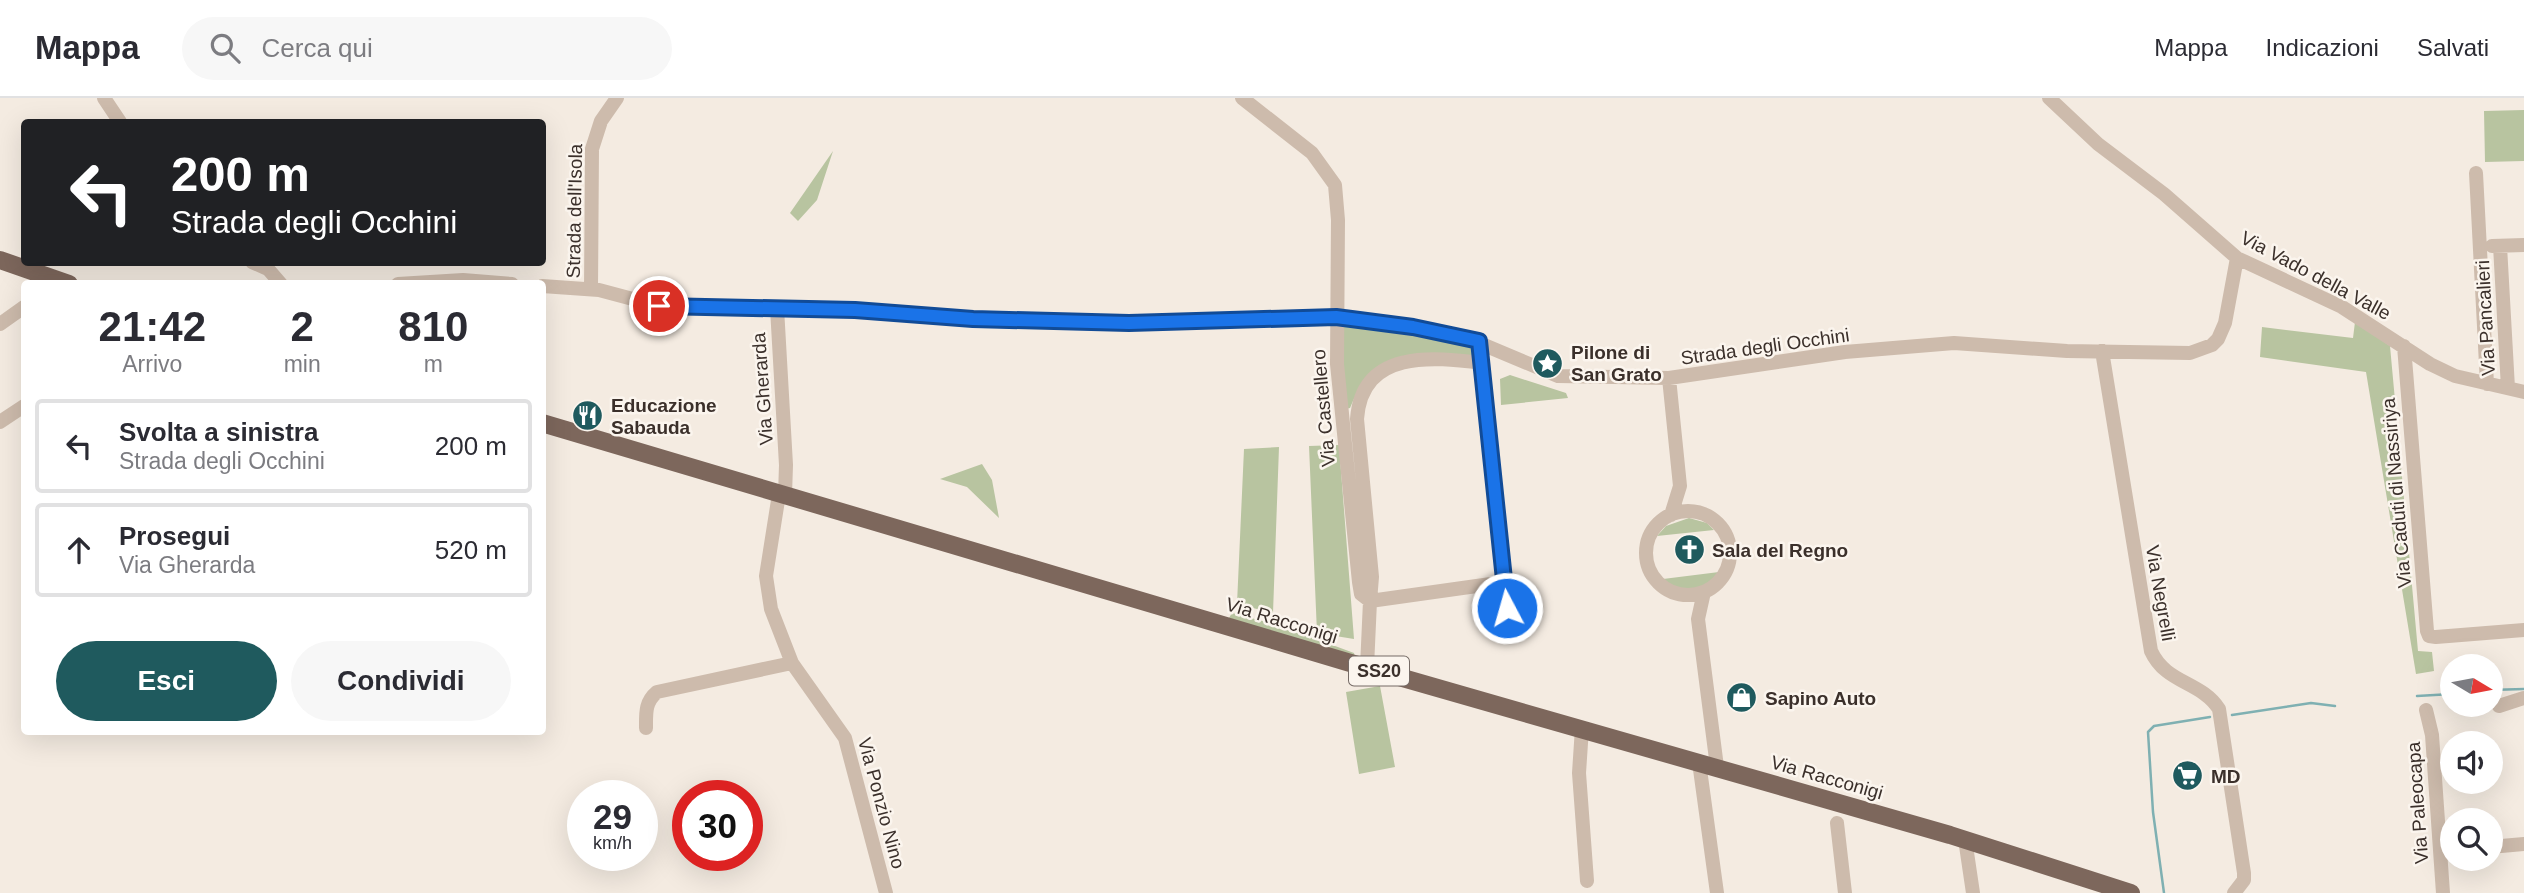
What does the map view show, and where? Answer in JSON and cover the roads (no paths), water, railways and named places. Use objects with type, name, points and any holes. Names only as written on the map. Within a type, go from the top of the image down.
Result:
[{"type":"main road","points":[[6,264],[54,280]]},
{"type":"main road","name":"Via Racconigi","points":[[546,424],[1367,667],[1965,839],[2131,893]]},
{"type":"street","points":[[104,98],[118,119]]},
{"type":"street","name":"Strada dell'Isola","points":[[591,289],[592,149],[601,121],[617,98]]},
{"type":"street","name":"Via Castellero","points":[[1242,98],[1312,153],[1335,185],[1338,220],[1336,317],[1344,446],[1359,582],[1361,593],[1370,601],[1367,667]]},
{"type":"street","name":"Via Vado della Valle","points":[[2049,98],[2098,144],[2164,194],[2237,258],[2342,307],[2455,376],[2524,391]]},
{"type":"street","name":"Via Pancalieri","points":[[2476,173],[2487,384]]},
{"type":"street","name":"Via Pancalieri","points":[[2481,246],[2524,245]]},
{"type":"street","name":"Via Pancalieri","points":[[2500,246],[2508,388]]},
{"type":"street","name":"Strada degli Occhini","points":[[777,308],[896,312],[973,319],[1129,323],[1336,317],[1413,327],[1479,341],[1558,376],[1669,378],[1845,352],[1954,343],[2190,353],[2212,345],[2225,323],[2237,258]]},
{"type":"street","points":[[263,266],[268,268],[278,280]]},
{"type":"street","name":"Via Gherarda","points":[[546,286],[591,289],[659,306],[777,308],[786,465],[782,494]]},
{"type":"street","points":[[0,324],[21,309]]},
{"type":"street","points":[[1479,341],[1510,634]]},
{"type":"street","name":"Via Caduti di Nassiriya","points":[[2404,346],[2429,636],[2524,630]]},
{"type":"street","name":"Via Negrelli","points":[[2102,351],[2149,643],[2163,671],[2208,696],[2219,709],[2238,890]]},
{"type":"street","points":[[1483,363],[1437,358],[1404,361],[1383,370],[1363,397],[1357,419],[1372,577],[1370,601],[1505,582]]},
{"type":"street","points":[[1669,378],[1680,486],[1671,514],[1651,532],[1646,559],[1658,583],[1682,595],[1698,619]]},
{"type":"street","points":[[0,422],[21,408]]},
{"type":"street","points":[[1680,486],[1698,512],[1718,524],[1729,544],[1730,556],[1722,578],[1704,592],[1682,595]]},
{"type":"street","name":"Via Ponzio Nino","points":[[782,494],[768,552],[766,580],[771,609],[792,663],[845,738],[886,893]]},
{"type":"street","points":[[1671,514],[1698,512]]},
{"type":"street","points":[[1704,592],[1698,619],[1717,893]]},
{"type":"street","points":[[646,729],[646,706],[657,692],[792,663]]},
{"type":"street","points":[[2503,705],[2524,698]]},
{"type":"street","name":"Via Paleocapa","points":[[2426,710],[2432,735],[2441,808]]},
{"type":"street","points":[[1582,728],[1579,774],[1587,881]]},
{"type":"street","points":[[1837,823],[1845,893]]},
{"type":"street","points":[[1965,839],[1973,893]]},
{"type":"street","points":[[2503,846],[2524,845]]},
{"type":"street","name":"Via Paleocapa","points":[[2443,893],[2445,871]]},
{"type":"waterway","points":[[2503,690],[2524,689]]},
{"type":"waterway","points":[[2417,696],[2440,695]]},
{"type":"waterway","points":[[2232,715],[2311,703],[2335,706]]},
{"type":"waterway","points":[[2164,893],[2153,812],[2148,732],[2154,726],[2210,717]]},
{"type":"place","name":"Pilone di San Grato","points":[[1548,363]]},
{"type":"place","name":"Educazione Sabauda","points":[[588,416]]},
{"type":"place","name":"Sala del Regno","points":[[1689,550]]},
{"type":"place","name":"Sapino Auto","points":[[1742,698]]},
{"type":"place","name":"MD","points":[[2188,776]]}]
